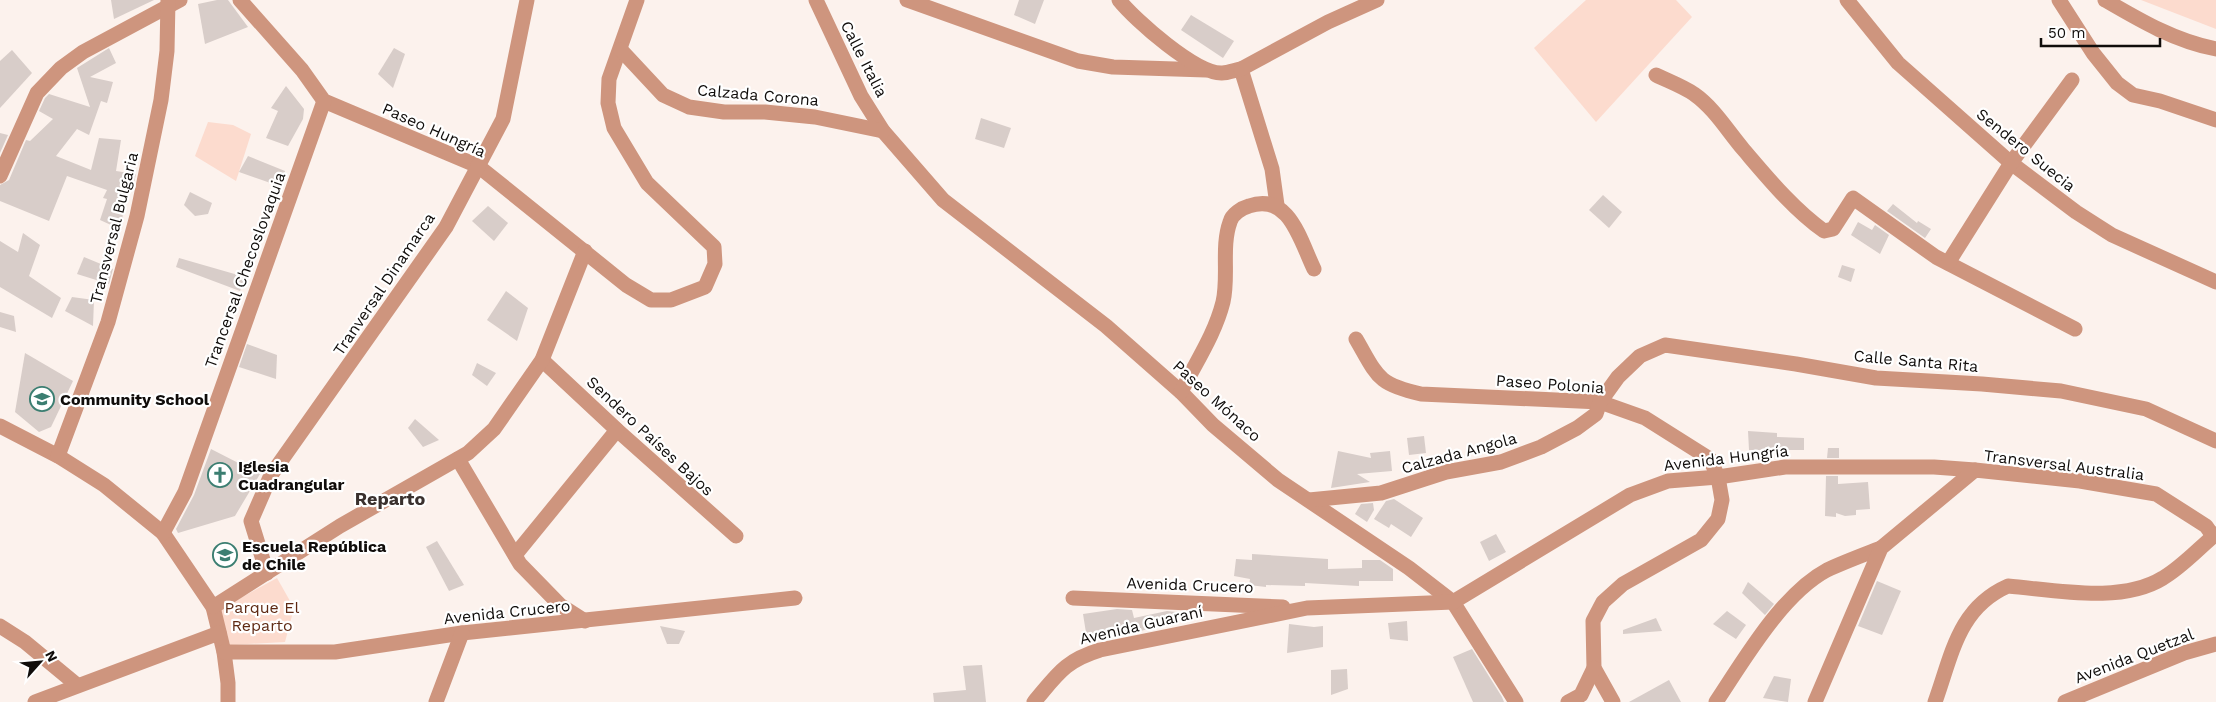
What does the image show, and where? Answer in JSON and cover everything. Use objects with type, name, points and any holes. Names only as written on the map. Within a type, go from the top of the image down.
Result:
[{"type":"street","points":[[240,0],[302,70],[324,101]]},
{"type":"street","name":"Tranversal Dinamarca","points":[[267,573],[251,521],[271,475],[446,227],[504,119],[527,0]]},
{"type":"street","name":"Calle Italia","points":[[816,0],[861,96],[883,132]]},
{"type":"street","points":[[907,0],[1078,61],[1113,68],[1206,70],[1222,73],[1241,69],[1328,22],[1377,0]]},
{"type":"street","points":[[1118,0],[1164,42],[1206,70]]},
{"type":"street","name":"Sendero Suecia","points":[[1847,0],[1898,63],[2011,163],[2076,212],[2112,235],[2216,282]]},
{"type":"street","points":[[2059,0],[2093,53],[2117,83],[2133,94],[2216,120]]},
{"type":"street","points":[[2105,0],[2154,29],[2197,45],[2216,49]]},
{"type":"street","points":[[0,176],[37,93],[60,68],[83,52],[169,2]]},
{"type":"street","name":"Transversal Bulgaria","points":[[58,456],[108,322],[137,216],[161,100],[169,2]]},
{"type":"street","points":[[621,50],[635,4]]},
{"type":"street","name":"Paseo Hungría","points":[[324,101],[478,166],[626,285],[651,300],[671,300],[704,287],[715,264],[714,248],[647,183],[614,128],[608,103],[609,79],[621,50]]},
{"type":"street","name":"Calzada Corona","points":[[621,50],[663,95],[689,107],[724,112],[764,112],[816,117],[883,132]]},
{"type":"street","points":[[1241,69],[1272,169],[1277,205]]},
{"type":"street","points":[[1656,75],[1694,94],[1716,114],[1742,148],[1777,186],[1812,222],[1824,231],[1833,228],[1854,198],[1936,257],[2075,329]]},
{"type":"street","points":[[1948,263],[2011,163],[2072,80]]},
{"type":"street","name":"Trancersal Checoslovaquia","points":[[164,533],[185,492],[324,101]]},
{"type":"street","name":"Paseo Mónaco","points":[[883,132],[943,200],[1106,326],[1181,392],[1214,425],[1278,480],[1409,568],[1453,602],[1516,702]]},
{"type":"street","points":[[1181,392],[1216,327],[1224,299],[1230,221],[1241,208],[1261,202],[1277,205],[1287,214],[1314,269]]},
{"type":"street","points":[[213,607],[340,526],[468,453],[494,429],[542,360],[585,251]]},
{"type":"street","name":"Paseo Polonia","points":[[1356,339],[1382,381],[1395,388],[1421,394],[1600,402],[1645,418],[1710,460],[1718,477],[1722,500],[1718,519],[1701,540],[1623,584],[1602,602],[1593,621],[1594,668],[1613,702]]},
{"type":"street","name":"Calle Santa Rita","points":[[1600,402],[1618,376],[1640,356],[1665,345],[1876,378],[2061,391],[2146,410],[2216,441]]},
{"type":"street","name":"Sendero Países Bajos","points":[[542,360],[736,536]]},
{"type":"street","name":"Calzada Angola","points":[[1308,500],[1381,493],[1446,472],[1501,462],[1541,447],[1577,428],[1596,414],[1600,402]]},
{"type":"street","points":[[0,426],[58,456],[104,485],[164,533],[213,607],[224,652],[228,683],[228,702]]},
{"type":"street","points":[[515,555],[617,430]]},
{"type":"street","points":[[458,459],[520,564],[560,605],[585,621]]},
{"type":"street","name":"Avenida Hungría","points":[[1453,602],[1630,495],[1668,481],[1718,477],[1785,467],[1934,467],[1975,470]]},
{"type":"street","name":"Transversal Australia","points":[[1815,702],[1881,548],[1975,470],[2080,481],[2156,494],[2206,526],[2214,535]]},
{"type":"street","points":[[1935,702],[1963,624],[1980,603],[1996,592],[2008,586],[2109,594],[2137,591],[2164,578],[2214,535]]},
{"type":"street","points":[[1716,702],[1769,624],[1794,596],[1826,571],[1881,548]]},
{"type":"street","name":"Avenida Crucero","points":[[224,652],[335,652],[462,633],[795,598]]},
{"type":"street","name":"Avenida Crucero","points":[[1072,598],[1307,608]]},
{"type":"street","name":"Avenida Guaraní","points":[[1034,702],[1063,667],[1079,656],[1118,646],[1307,608],[1453,602]]},
{"type":"street","points":[[0,626],[25,642],[77,685]]},
{"type":"street","points":[[35,702],[219,633]]},
{"type":"street","points":[[436,702],[462,633]]},
{"type":"street","name":"Avenida Quetzal","points":[[2066,702],[2104,695],[2184,653],[2216,644]]},
{"type":"street","points":[[1568,702],[1581,695],[1594,668]]},
{"type":"green space","points":[[1586,0],[1676,0],[1692,17],[1596,122],[1534,48]]},
{"type":"green space","points":[[2141,0],[2216,0],[2216,29]]},
{"type":"green space","points":[[208,122],[233,125],[251,134],[236,181],[195,156]]},
{"type":"green space","name":"Parque El Reparto","points":[[277,578],[294,608],[285,642],[230,645],[220,609]]},
{"type":"building","points":[[111,0],[154,0],[114,19]]},
{"type":"building","points":[[228,0],[248,27],[205,44],[198,4]]},
{"type":"building","points":[[1019,0],[1044,0],[1035,24],[1014,15]]},
{"type":"building","points":[[1191,15],[1234,41],[1223,58],[1181,30]]},
{"type":"building","points":[[109,48],[116,63],[90,77],[113,82],[107,103],[101,101],[89,135],[77,129],[56,156],[91,170],[99,138],[121,140],[116,171],[136,174],[132,192],[128,190],[123,208],[122,230],[100,220],[107,199],[103,198],[107,190],[67,176],[49,221],[0,201],[0,185],[9,180],[26,140],[30,141],[53,119],[39,111],[45,98],[49,94],[90,107],[77,68]]},
{"type":"building","points":[[394,48],[405,54],[393,88],[378,74]]},
{"type":"building","points":[[12,50],[32,73],[0,108],[0,61]]},
{"type":"building","points":[[286,86],[304,109],[303,119],[288,146],[266,138],[278,111],[271,108]]},
{"type":"building","points":[[981,118],[1011,128],[1004,148],[975,139]]},
{"type":"building","points":[[0,133],[8,135],[0,153]]},
{"type":"building","points":[[248,156],[285,171],[282,187],[239,172]]},
{"type":"building","points":[[190,192],[212,203],[208,214],[195,216],[184,205]]},
{"type":"building","points":[[1603,195],[1622,212],[1609,228],[1589,210]]},
{"type":"building","points":[[1893,204],[1917,223],[1918,221],[1931,229],[1925,238],[1887,211]]},
{"type":"building","points":[[488,206],[508,223],[494,241],[472,221]]},
{"type":"building","points":[[1858,222],[1872,230],[1875,225],[1889,235],[1880,254],[1851,235]]},
{"type":"building","points":[[23,233],[40,245],[29,276],[61,298],[52,318],[0,287],[0,241],[18,252]]},
{"type":"building","points":[[84,257],[113,269],[109,284],[77,274]]},
{"type":"building","points":[[179,258],[245,277],[240,291],[176,267]]},
{"type":"building","points":[[1842,265],[1855,269],[1851,282],[1838,277]]},
{"type":"building","points":[[506,291],[528,308],[517,341],[487,320]]},
{"type":"building","points":[[72,297],[94,300],[93,326],[65,311]]},
{"type":"building","points":[[0,312],[14,316],[16,332],[0,327]]},
{"type":"building","points":[[247,344],[277,355],[276,379],[239,367]]},
{"type":"building","name":"Community School","points":[[25,353],[73,381],[51,427],[39,432],[15,412]]},
{"type":"building","points":[[477,363],[496,373],[487,386],[472,375]]},
{"type":"building","points":[[415,419],[439,440],[423,447],[408,428]]},
{"type":"building","points":[[1748,431],[1777,433],[1777,437],[1804,438],[1804,450],[1749,450]]},
{"type":"building","points":[[1424,436],[1426,453],[1409,455],[1407,438]]},
{"type":"building","points":[[1828,448],[1839,448],[1839,458],[1827,458]]},
{"type":"building","points":[[211,449],[260,474],[235,516],[178,533],[176,529],[194,495]]},
{"type":"building","points":[[1338,451],[1371,458],[1370,453],[1390,451],[1392,471],[1357,474],[1370,482],[1331,488]]},
{"type":"building","points":[[1826,476],[1838,476],[1838,484],[1868,482],[1870,509],[1856,510],[1856,515],[1845,516],[1836,513],[1836,517],[1825,516]]},
{"type":"building","points":[[1394,499],[1423,518],[1411,537],[1391,524],[1389,528],[1374,519],[1386,501]]},
{"type":"building","points":[[1373,503],[1374,510],[1367,522],[1355,514],[1361,504]]},
{"type":"building","points":[[1496,534],[1506,552],[1489,561],[1480,542]]},
{"type":"building","points":[[437,541],[464,585],[449,591],[426,547]]},
{"type":"building","points":[[1252,554],[1328,559],[1328,569],[1362,568],[1362,560],[1380,560],[1393,569],[1393,581],[1359,581],[1359,586],[1305,583],[1305,586],[1266,585],[1266,587],[1249,585],[1250,579],[1234,576],[1236,559],[1252,560]]},
{"type":"building","points":[[1877,581],[1901,591],[1882,635],[1858,626]]},
{"type":"building","points":[[1748,582],[1774,604],[1765,615],[1742,593]]},
{"type":"building","points":[[1117,609],[1132,610],[1134,618],[1167,611],[1176,612],[1178,622],[1136,632],[1087,639],[1083,614]]},
{"type":"building","points":[[1727,611],[1746,625],[1736,639],[1713,624]]},
{"type":"building","points":[[1656,618],[1662,631],[1623,634],[1623,630]]},
{"type":"building","points":[[1407,621],[1408,641],[1390,639],[1388,623]]},
{"type":"building","points":[[1289,624],[1314,627],[1323,626],[1323,647],[1287,653]]},
{"type":"building","points":[[660,626],[685,631],[679,644],[667,644]]},
{"type":"building","points":[[1472,649],[1504,702],[1473,702],[1453,657]]},
{"type":"building","points":[[982,665],[986,702],[934,702],[933,693],[966,690],[963,666]]},
{"type":"building","points":[[1347,669],[1348,689],[1331,695],[1331,670]]},
{"type":"building","points":[[1774,676],[1791,679],[1788,702],[1763,698]]},
{"type":"building","points":[[1669,680],[1681,702],[1629,702]]},
{"type":"place","name":"Community School","points":[[42,399]]},
{"type":"place","name":"Iglesia Cuadrangular","points":[[220,475]]},
{"type":"place","name":"Escuela República de Chile","points":[[225,555]]},
{"type":"district","name":"Reparto","points":[[390,498]]}]
